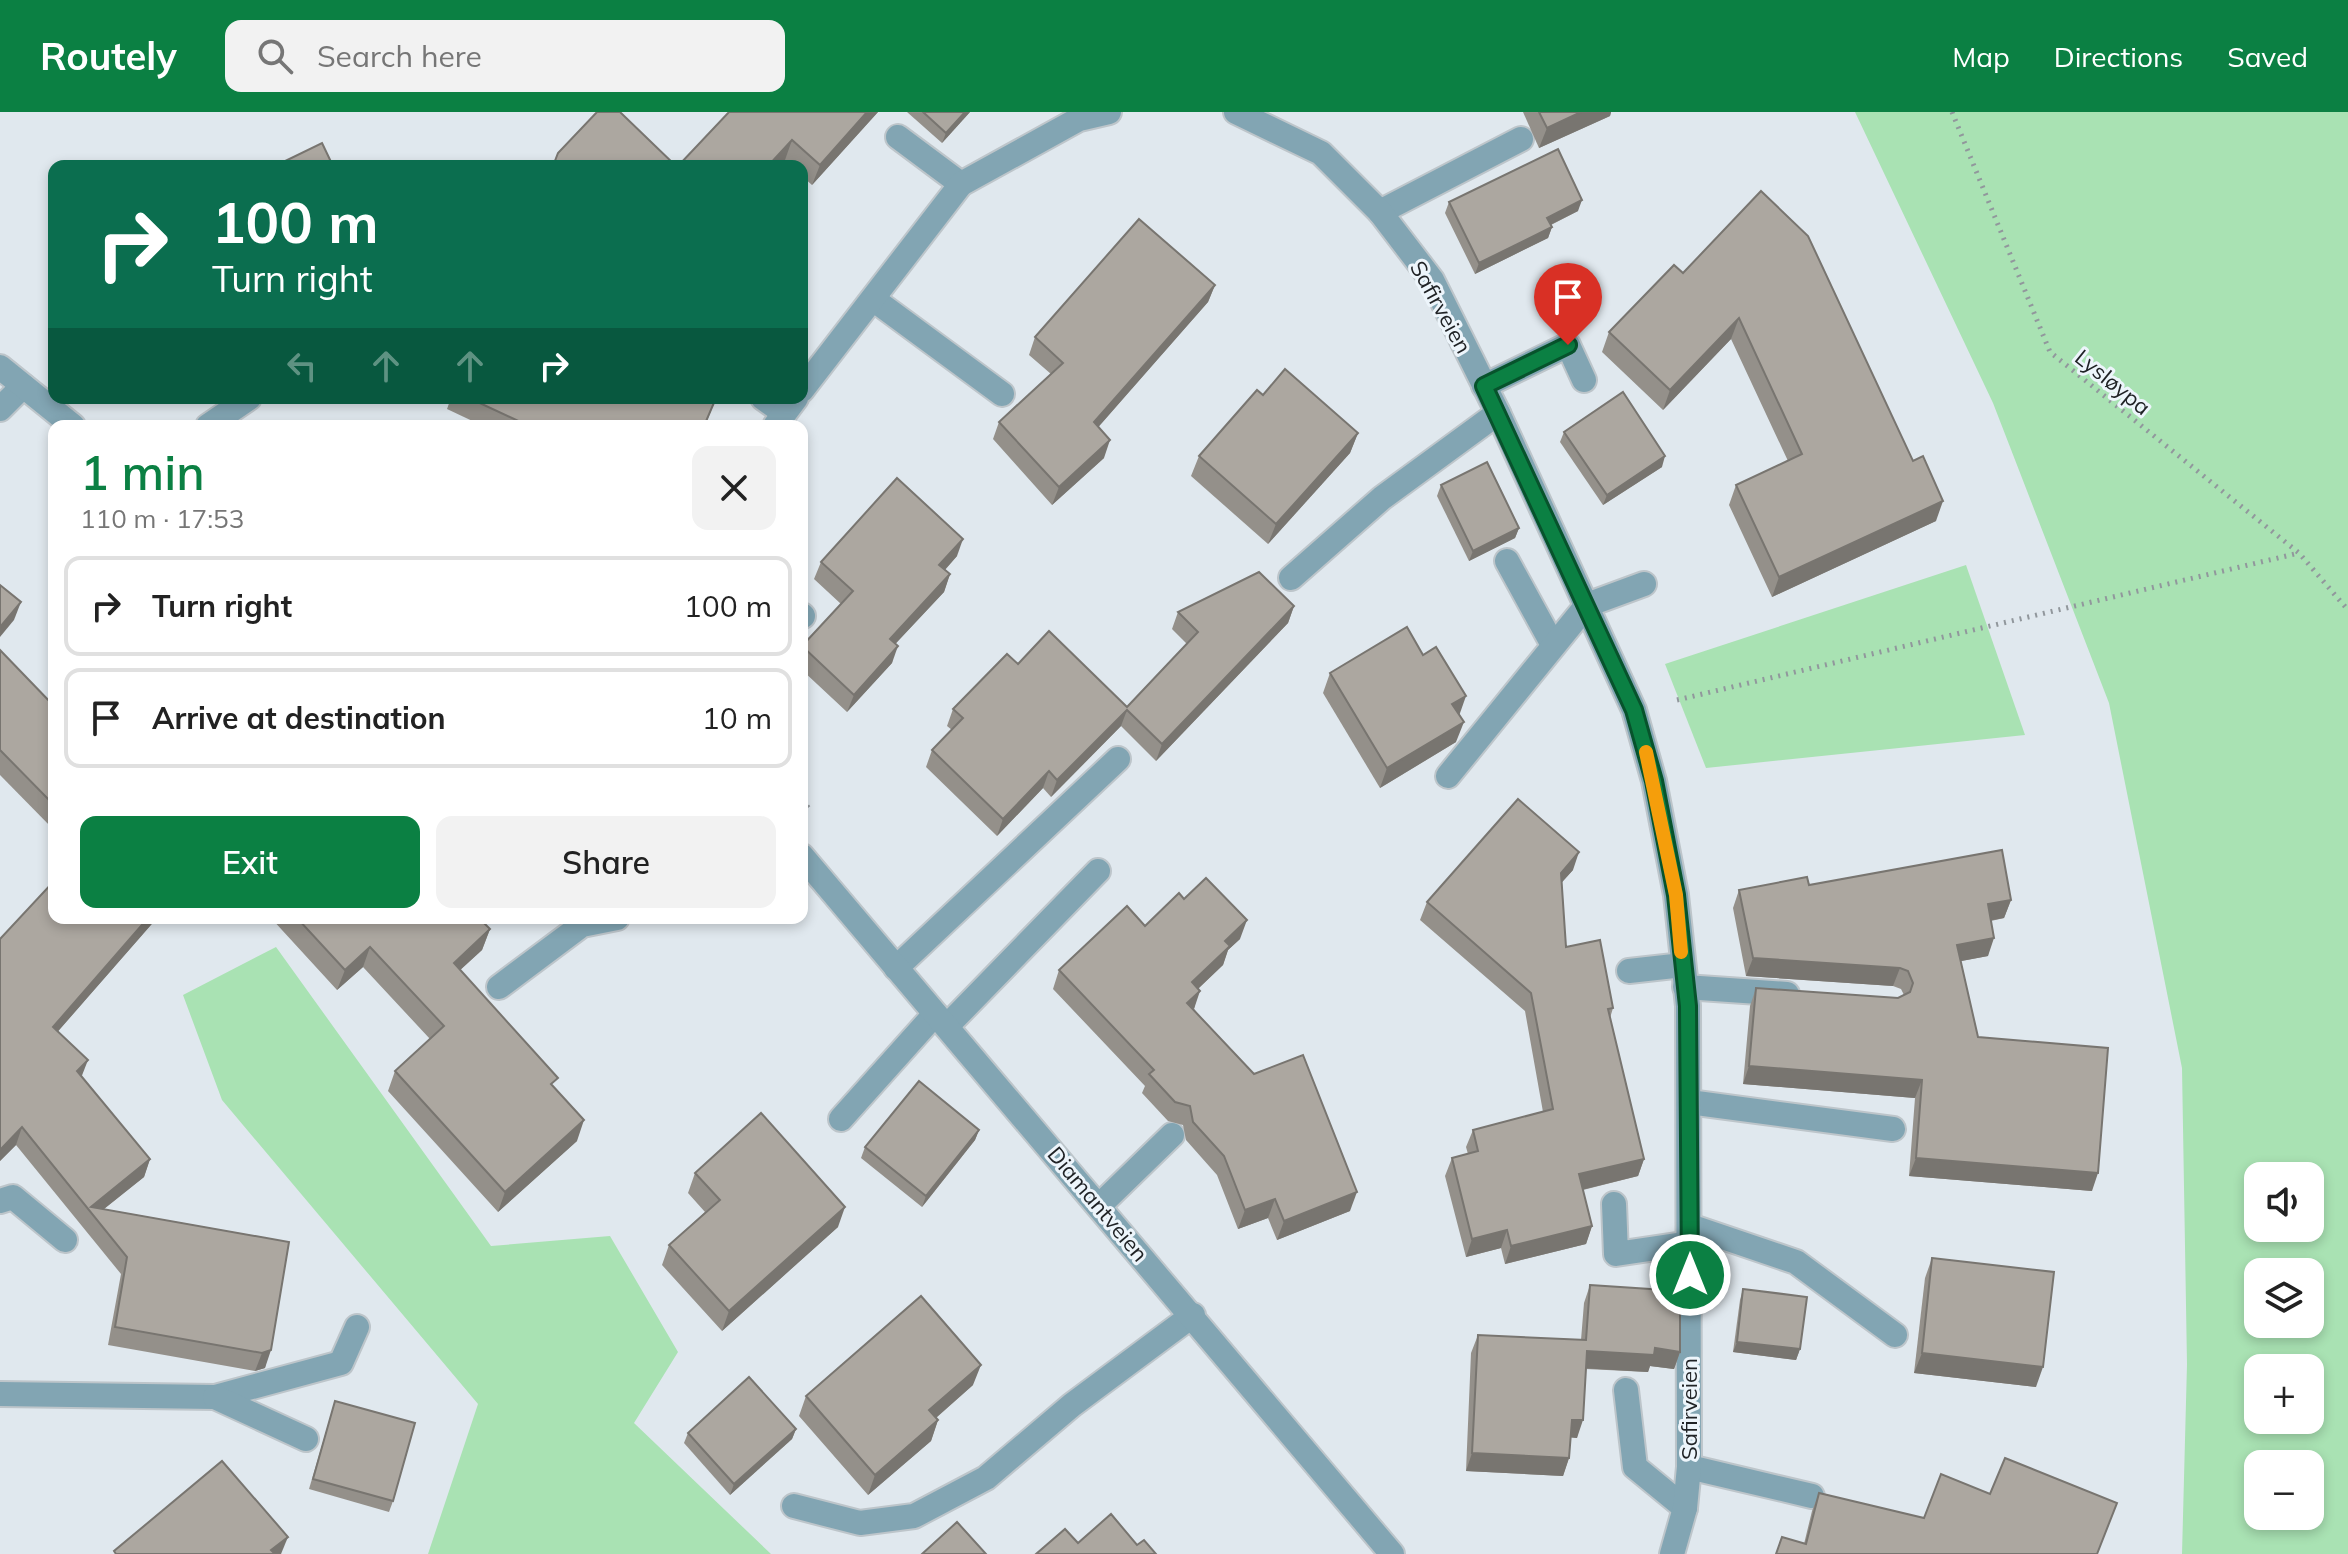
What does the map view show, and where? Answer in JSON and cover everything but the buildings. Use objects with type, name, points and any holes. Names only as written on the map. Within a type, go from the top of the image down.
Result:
[{"type":"street","points":[[808,382],[961,184],[1079,119],[1109,112]]},
{"type":"street","name":"Safirveien","points":[[1236,112],[1321,153],[1380,212],[1432,280],[1498,413],[1634,710],[1654,781],[1676,895],[1684,976],[1689,1102],[1689,1467],[1685,1508],[1672,1554]]},
{"type":"street","points":[[898,137],[961,184]]},
{"type":"street","points":[[1380,212],[1521,139]]},
{"type":"street","points":[[873,299],[1002,394]]},
{"type":"street","points":[[1484,386],[1568,345],[1584,380]]},
{"type":"street","points":[[0,367],[66,420]]},
{"type":"street","points":[[0,409],[23,386]]},
{"type":"street","points":[[217,420],[240,404]]},
{"type":"street","points":[[1291,578],[1382,498],[1498,413]]},
{"type":"street","points":[[1507,561],[1553,645]]},
{"type":"street","points":[[1448,776],[1587,605],[1644,584]]},
{"type":"street","points":[[896,968],[1118,759]]},
{"type":"street","name":"Diamantveien","points":[[808,863],[1392,1554]]},
{"type":"street","points":[[841,1119],[1098,871]]},
{"type":"street","points":[[499,987],[587,924]]},
{"type":"street","points":[[1629,971],[1812,995]]},
{"type":"street","points":[[1689,1102],[1893,1129]]},
{"type":"street","points":[[1099,1206],[1129,1181],[1172,1135]]},
{"type":"street","points":[[0,1201],[13,1197],[65,1240]]},
{"type":"street","points":[[1614,1204],[1616,1254],[1690,1234],[1796,1262],[1895,1335]]},
{"type":"street","points":[[794,1506],[860,1523],[914,1516],[986,1478],[1072,1405],[1193,1315]]},
{"type":"street","points":[[0,1394],[215,1397],[341,1363],[357,1327]]},
{"type":"street","points":[[1626,1390],[1635,1467],[1685,1508]]},
{"type":"street","points":[[215,1397],[306,1439]]},
{"type":"street","points":[[1689,1467],[1812,1496]]},
{"type":"path","name":"Lysløypa","points":[[1952,112],[2050,352],[2299,553],[2348,610]]},
{"type":"path","points":[[1634,710],[2299,553]]},
{"type":"green space","points":[[1855,112],[2348,112],[2348,1554],[2182,1554],[2187,1364],[2182,1068],[2109,703],[1993,403]]},
{"type":"green space","points":[[1966,565],[2025,735],[1706,768],[1665,664]]},
{"type":"green space","points":[[276,947],[491,1246],[610,1236],[678,1352],[634,1423],[771,1554],[428,1554],[478,1404],[222,1100],[183,995]]},
{"type":"slow traffic","points":[[1646,752],[1676,895],[1681,952]]},
{"type":"route","points":[[1568,345],[1484,386],[1634,710],[1654,781],[1676,895],[1688,1006],[1690,1275]]}]
